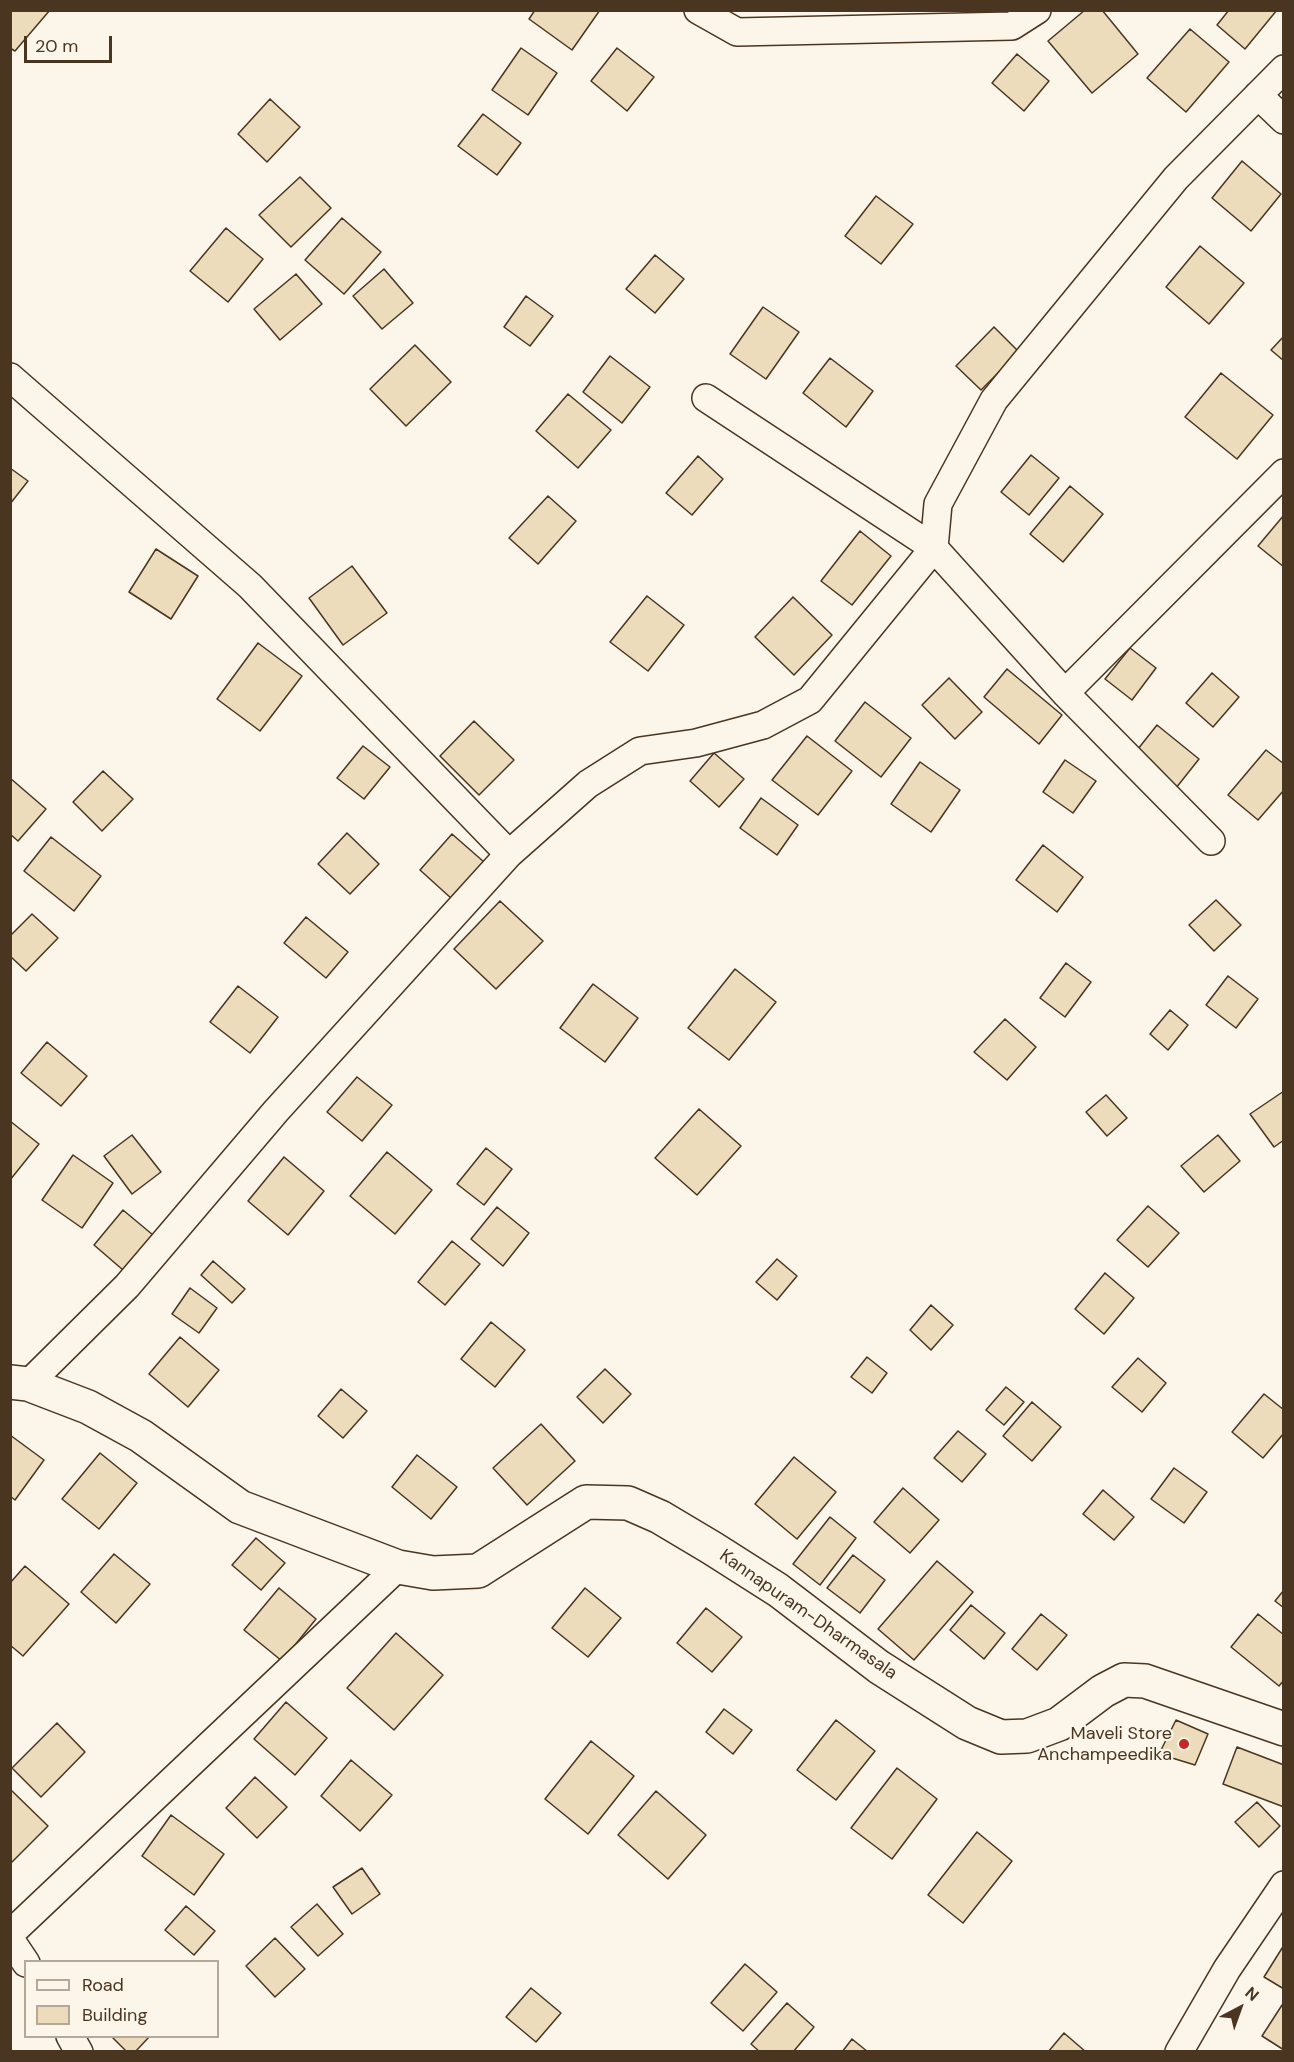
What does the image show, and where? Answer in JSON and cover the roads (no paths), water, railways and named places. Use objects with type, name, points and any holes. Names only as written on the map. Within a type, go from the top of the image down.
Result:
[{"type":"main road","name":"Kannapuram-Dharmasala","points":[[19,1383],[88,1407],[141,1436],[240,1507],[398,1567],[433,1573],[478,1571],[585,1502],[628,1503],[660,1517],[778,1590],[879,1667],[968,1724],[1001,1737],[1027,1737],[1059,1724],[1103,1691],[1124,1680],[1145,1681],[1284,1729]]},
{"type":"street","points":[[698,10],[737,32],[1012,26],[1037,10]]},
{"type":"street","points":[[19,1383],[127,1286],[276,1111],[509,854],[588,784],[640,751],[696,743],[763,725],[810,700],[934,548],[938,504],[994,399],[1176,178],[1284,69]]},
{"type":"street","points":[[1258,95],[1284,120]]},
{"type":"street","points":[[10,377],[250,586],[509,854]]},
{"type":"street","points":[[706,398],[934,548],[1065,693],[1211,841]]},
{"type":"street","points":[[1065,693],[1284,473]]},
{"type":"street","points":[[10,1934],[398,1567]]},
{"type":"street","points":[[1179,2052],[1227,1969],[1284,1885]]},
{"type":"street","points":[[10,1939],[24,1960]]},
{"type":"street","points":[[71,2038],[79,2052]]},
{"type":"place","name":"Maveli Store Anchampeedika","points":[[1184,1744]]}]
